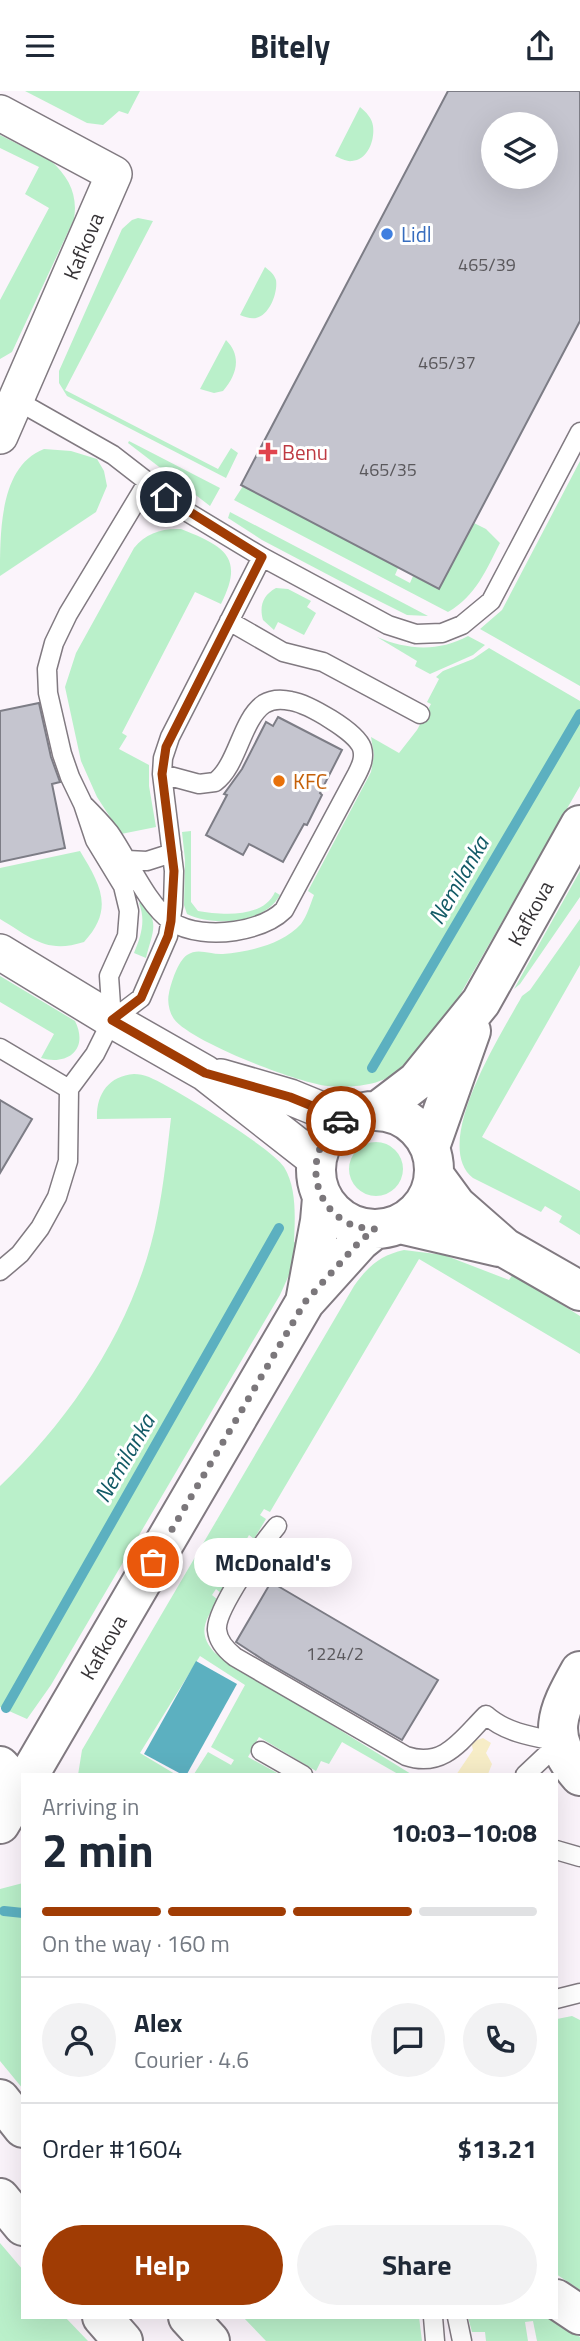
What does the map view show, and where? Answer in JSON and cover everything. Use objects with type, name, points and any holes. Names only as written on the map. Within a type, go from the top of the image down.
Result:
[{"type":"street","name":"Kafkova","points":[[0,113],[114,174],[0,436]]},
{"type":"street","name":"Kafkova","points":[[305,1302],[322,1198],[317,1184],[316,1160],[326,1136],[417,1081],[481,1002],[580,825]]},
{"type":"street","points":[[0,952],[205,1073],[316,1160]]},
{"type":"street","name":"Kafkova","points":[[24,1773],[305,1302],[360,1241],[421,1208],[430,1193],[432,1161],[481,1002]]},
{"type":"street","points":[[205,1073],[361,1114],[394,1114],[408,1121],[421,1132],[432,1161],[456,1205],[505,1248],[580,1291]]},
{"type":"street","points":[[322,1198],[337,1216],[358,1227],[388,1227],[505,1248]]},
{"type":"street","points":[[580,1671],[562,1703],[557,1722],[560,1742],[567,1760],[580,1776]]},
{"type":"street","name":"Kafkova","points":[[0,1824],[19,1781]]},
{"type":"street","points":[[0,2099],[21,2125]]},
{"type":"street","points":[[0,2198],[21,2223]]},
{"type":"street","points":[[558,2300],[580,2315]]},
{"type":"street","points":[[104,2319],[123,2341]]},
{"type":"street","points":[[190,2319],[209,2341]]},
{"type":"lane","points":[[16,400],[113,455],[184,510],[262,557],[388,625],[415,634],[442,633],[462,625],[491,601],[580,432]]},
{"type":"lane","points":[[112,1020],[109,977],[127,936],[129,911],[123,886],[95,840],[62,754],[48,693],[47,669],[54,643],[68,614],[148,483]]},
{"type":"lane","points":[[0,1271],[20,1254],[40,1228],[57,1197],[68,1161],[69,1089],[95,1054],[112,1020],[141,998],[168,936],[174,888],[162,774],[170,737],[262,557]]},
{"type":"lane","points":[[229,621],[283,652],[323,662],[421,714]]},
{"type":"lane","points":[[83,804],[109,833],[157,907],[171,921],[193,929],[228,932],[257,925],[278,916],[293,895],[357,774],[363,754],[359,741],[350,732],[297,702],[276,700],[258,709],[224,772],[215,782],[199,784],[162,774]]},
{"type":"lane","points":[[127,860],[148,861],[172,853]]},
{"type":"lane","points":[[0,1048],[69,1089]]},
{"type":"lane","points":[[277,1527],[258,1550],[218,1620],[218,1637],[227,1650],[415,1759],[432,1759],[450,1751],[486,1715],[521,1734],[560,1742]]},
{"type":"lane","points":[[527,1773],[560,1742]]},
{"type":"lane","points":[[261,1751],[300,1773]]},
{"type":"lane","points":[[558,1851],[580,1857]]},
{"type":"lane","points":[[558,1998],[580,1993]]},
{"type":"lane","points":[[433,2319],[435,2341]]},
{"type":"lane","points":[[458,2319],[463,2341]]},
{"type":"green space","points":[[25,91],[140,91],[128,114],[119,111],[103,125],[87,123]]},
{"type":"green space","points":[[360,107],[372,123],[371,143],[366,153],[358,160],[352,161],[335,156]]},
{"type":"green space","points":[[0,135],[51,161],[57,167],[71,187],[75,210],[74,219],[12,352],[0,359],[0,300],[49,208],[25,194],[39,167],[0,148]]},
{"type":"green space","points":[[138,218],[153,221],[65,390],[218,469],[231,448],[238,453],[226,478],[67,396],[59,383],[59,371],[122,229]]},
{"type":"green space","points":[[265,267],[276,280],[272,302],[261,316],[250,318],[240,315]]},
{"type":"green space","points":[[226,340],[236,359],[232,379],[223,391],[214,393],[200,389]]},
{"type":"green space","points":[[129,441],[220,488],[210,506],[128,443]]},
{"type":"green space","points":[[44,449],[71,451],[97,459],[104,471],[107,486],[96,512],[0,576],[2,520],[11,485],[29,457]]},
{"type":"green space","points":[[580,461],[580,686],[480,629],[502,610]]},
{"type":"green space","points":[[243,486],[398,568],[395,575],[410,583],[413,576],[439,589],[474,523],[486,529],[500,543],[473,590],[458,606],[448,612],[234,500]]},
{"type":"green space","points":[[230,512],[428,616],[407,615],[359,591],[262,540],[228,518]]},
{"type":"green space","points":[[167,529],[181,529],[219,548],[230,564],[231,575],[221,604],[195,592],[122,733],[127,736],[119,749],[149,765],[149,786],[156,827],[121,834],[97,797],[81,761],[65,687],[76,653],[134,548],[155,533]]},
{"type":"green space","points":[[276,588],[288,589],[311,601],[307,607],[316,613],[304,635],[278,622],[274,630],[263,620],[263,601]]},
{"type":"green space","points":[[468,636],[485,645],[473,655],[430,674],[415,666],[417,661],[377,637],[411,647],[434,647]]},
{"type":"green space","points":[[489,648],[580,701],[580,786],[449,1014],[409,1071],[402,1066],[378,1082],[348,1087],[328,1086],[294,1078],[246,1060],[222,1050],[184,1028],[172,1016],[168,999],[173,978],[184,958],[200,951],[223,954],[254,949],[285,937],[301,924],[314,895],[308,891],[371,772],[374,755],[371,737],[399,753],[417,730],[431,704],[427,702],[439,679],[436,677]]},
{"type":"green space","points":[[191,831],[191,902],[198,911],[229,914],[251,911],[269,901],[275,892],[280,895],[273,905],[263,912],[238,920],[211,921],[187,914],[184,905],[185,860],[182,832]]},
{"type":"green space","points":[[80,851],[98,886],[102,907],[94,930],[84,942],[49,945],[31,938],[0,919],[0,868]]},
{"type":"green space","points":[[580,871],[580,897],[514,989]]},
{"type":"green space","points":[[141,901],[153,922],[146,958],[134,953],[142,928]]},
{"type":"green space","points":[[580,919],[580,965],[482,1137],[580,1191],[580,1235],[559,1222],[562,1216],[545,1206],[541,1212],[473,1178],[462,1162],[460,1140],[464,1115],[474,1088],[500,1035],[522,996],[530,990]]},
{"type":"green space","points":[[0,976],[75,1021],[79,1040],[73,1053],[60,1060],[41,1058],[54,1034],[0,1002]]},
{"type":"green space","points":[[134,1074],[149,1077],[179,1093],[243,1133],[276,1158],[284,1167],[291,1184],[294,1242],[302,1246],[280,1295],[51,1685],[27,1719],[0,1707],[0,1486],[53,1429],[99,1364],[118,1329],[148,1256],[162,1193],[171,1118],[97,1119],[99,1102],[105,1088],[117,1078]]},
{"type":"green space","points":[[376,1142],[395,1150],[403,1169],[395,1188],[376,1196],[357,1188],[349,1169],[357,1150]]},
{"type":"green space","points":[[404,1250],[444,1255],[509,1280],[513,1274],[580,1316],[580,1354],[419,1259],[270,1512],[264,1509],[260,1515],[266,1519],[254,1539],[249,1535],[244,1544],[249,1547],[222,1594],[216,1589],[212,1595],[218,1600],[204,1632],[215,1653],[409,1773],[396,1773],[342,1742],[329,1764],[321,1761],[316,1771],[259,1737],[248,1757],[277,1773],[195,1773],[208,1752],[231,1765],[234,1760],[211,1747],[245,1685],[200,1656],[140,1753],[173,1773],[78,1773],[82,1750],[354,1286],[376,1262]]},
{"type":"green space","points":[[21,1884],[21,2087],[0,2061],[0,1889]]},
{"type":"green space","points":[[572,2016],[580,2020],[580,2290],[558,2275],[558,2019]]},
{"type":"green space","points":[[0,2243],[21,2268],[21,2319],[67,2319],[88,2341],[0,2341]]},
{"type":"green space","points":[[245,2319],[419,2319],[422,2341],[266,2341]]},
{"type":"green space","points":[[469,2319],[554,2319],[580,2337],[580,2341],[537,2341],[533,2321],[525,2322],[528,2341],[486,2341],[485,2332],[472,2332]]},
{"type":"sand","points":[[483,1738],[491,1743],[486,1753],[492,1764],[488,1773],[457,1773],[473,1750],[471,1742]]},
{"type":"water","points":[[196,1661],[237,1684],[188,1773],[179,1773],[144,1754]]},
{"type":"building","points":[[448,91],[580,91],[580,321],[439,589],[241,485]]},
{"type":"building","points":[[39,703],[51,757],[60,782],[52,784],[65,848],[0,862],[0,711]]},
{"type":"building","name":"KFC","points":[[278,717],[342,750],[307,825],[304,824],[283,862],[249,844],[243,855],[206,835],[227,795],[224,794],[242,769],[266,722],[273,726]]},
{"type":"building","points":[[0,1100],[32,1119],[0,1173]]},
{"type":"building","points":[[271,1582],[438,1680],[402,1740],[236,1642]]},
{"type":"waterway","name":"Nemilanka","points":[[372,1068],[580,714]]},
{"type":"waterway","name":"Nemilanka","points":[[6,1708],[279,1228]]},
{"type":"waterway","points":[[4,1911],[21,1913]]},
{"type":"way so far","points":[[153,1562],[305,1302],[360,1241],[375,1229],[351,1225],[337,1216],[322,1198],[317,1184],[315,1168],[321,1144],[341,1121]]},
{"type":"place","name":"Lidl","points":[[387,234]]},
{"type":"place","name":"Benu","points":[[268,452]]},
{"type":"place","name":"KFC","points":[[279,781]]},
{"type":"place","name":"McDonald's","points":[[153,1562]]},
{"type":"route","points":[[166,497],[262,557],[166,747],[162,789],[174,871],[171,921],[168,936],[141,998],[112,1020],[205,1073],[290,1097],[344,1119],[341,1121]]}]
